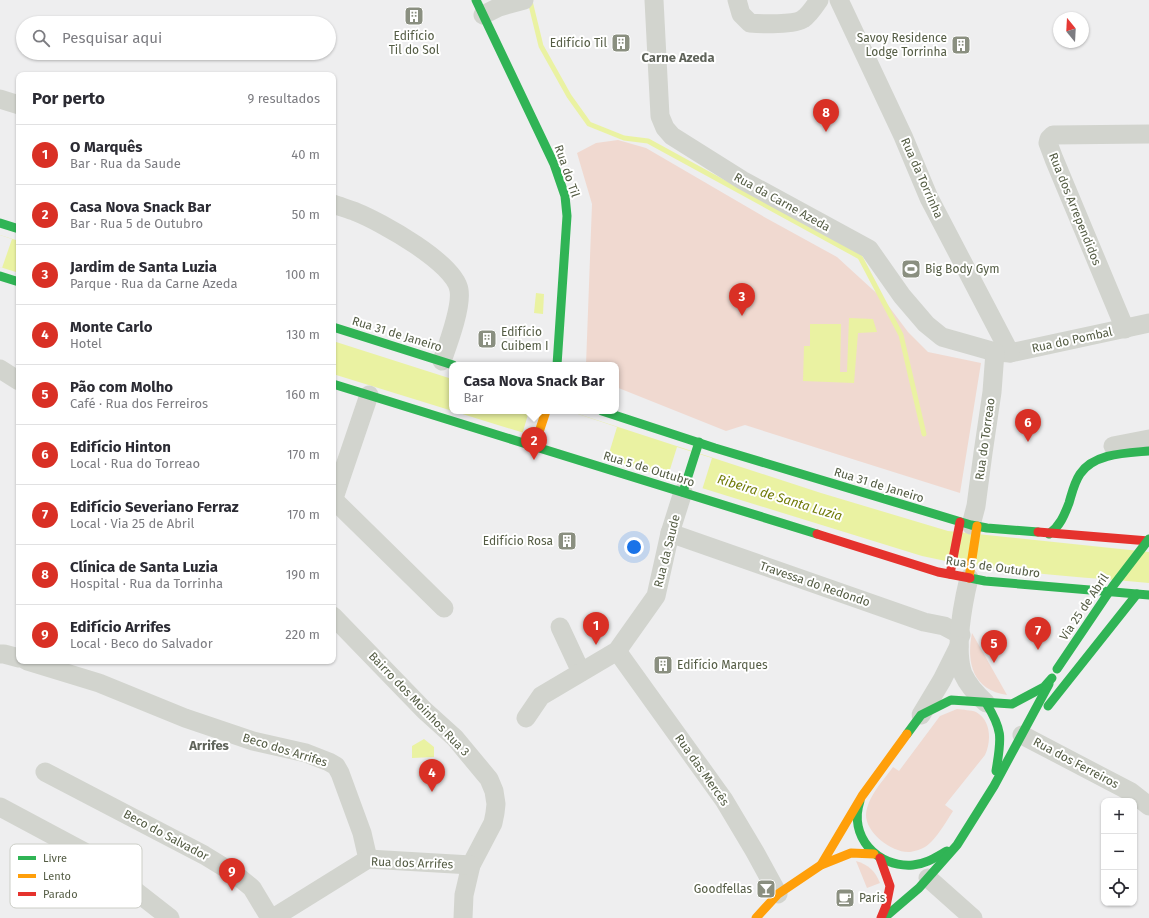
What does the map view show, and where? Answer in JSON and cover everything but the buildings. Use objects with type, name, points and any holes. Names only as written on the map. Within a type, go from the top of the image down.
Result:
[{"type":"main road","name":"Rua do Til","points":[[479,7],[554,164],[565,196],[567,216],[557,362]]},
{"type":"main road","points":[[0,223],[16,228]]},
{"type":"main road","points":[[0,276],[16,281]]},
{"type":"main road","name":"Rua 31 de Janeiro","points":[[336,328],[448,363]]},
{"type":"main road","points":[[559,350],[565,362]]},
{"type":"main road","name":"Rua 5 de Outubro","points":[[336,385],[534,447],[684,488],[908,563],[950,574],[970,571],[1064,588],[1149,595]]},
{"type":"main road","points":[[534,447],[545,414]]},
{"type":"main road","name":"Rua 31 de Janeiro","points":[[612,414],[968,528],[987,528],[1049,534],[1149,540]]},
{"type":"main road","points":[[684,488],[698,442]]},
{"type":"main road","points":[[1049,534],[1056,530],[1060,525],[1070,495],[1076,482],[1086,468],[1105,457],[1149,451]]},
{"type":"main road","points":[[950,574],[952,562],[968,528]]},
{"type":"main road","points":[[968,528],[970,571]]},
{"type":"main road","name":"Via 25 de Abril","points":[[883,918],[919,888],[957,845],[994,786],[1052,678],[1110,590],[1133,558],[1149,540]]},
{"type":"main road","name":"Via 25 de Abril","points":[[1022,735],[1032,727],[1137,594]]},
{"type":"main road","points":[[821,865],[862,796],[921,715],[951,700],[1012,704],[1044,687],[1052,678]]},
{"type":"main road","points":[[986,703],[996,719],[1000,731],[1001,742],[994,786]]},
{"type":"main road","points":[[862,796],[857,812],[857,822],[862,838],[877,856],[890,886],[883,918]]},
{"type":"main road","points":[[756,918],[778,894],[821,865],[851,853],[877,856],[896,863],[913,866],[929,861],[957,845]]},
{"type":"street","name":"Rua da Carne Azeda","points":[[654,0],[660,116],[665,128],[672,136],[742,180],[869,249],[902,296],[926,324],[942,337],[1003,352]]},
{"type":"street","points":[[737,0],[741,14],[750,23],[758,24],[797,22],[804,18],[819,0]]},
{"type":"street","name":"Rua da Torrinha","points":[[839,0],[903,136],[929,198],[1003,352]]},
{"type":"street","points":[[479,7],[499,7],[522,1]]},
{"type":"street","points":[[0,99],[16,104]]},
{"type":"street","name":"Rua dos Arrependidos","points":[[1125,329],[1054,159],[1048,143],[1048,138],[1053,135],[1149,134]]},
{"type":"street","points":[[336,205],[357,212],[411,241],[446,267],[456,280],[459,289],[459,306],[448,363]]},
{"type":"street","name":"Rua do Pombal","points":[[1003,352],[1125,329],[1149,323]]},
{"type":"street","name":"Rua do Torreao","points":[[968,528],[976,506],[982,453],[992,392],[1003,352]]},
{"type":"street","points":[[0,370],[16,379]]},
{"type":"street","points":[[336,491],[369,395]]},
{"type":"street","points":[[1086,468],[1093,454],[1104,448],[1149,439]]},
{"type":"street","name":"Rua da Saude","points":[[526,718],[541,696],[617,651],[656,596],[670,533],[684,488]]},
{"type":"street","points":[[336,503],[444,608]]},
{"type":"street","name":"Travessa do Redondo","points":[[670,533],[924,622],[944,626],[960,641]]},
{"type":"street","points":[[970,571],[960,641],[964,674],[976,694],[986,703]]},
{"type":"street","name":"Bairro dos Moinhos Rua 3","points":[[336,619],[428,715],[455,738],[489,779],[494,791],[496,804],[495,813],[493,823],[471,865],[464,895],[464,918]]},
{"type":"street","points":[[560,627],[580,672]]},
{"type":"street","points":[[921,715],[942,680],[960,641]]},
{"type":"street","name":"Rua das Mercês","points":[[617,651],[724,800],[778,894]]},
{"type":"street","points":[[0,654],[16,657]]},
{"type":"street","name":"Beco dos Arrifes","points":[[37,664],[99,683],[185,718],[253,741],[306,753],[336,766],[362,833],[368,859]]},
{"type":"street","name":"Rua dos Ferreiros","points":[[1022,735],[1131,792],[1149,806]]},
{"type":"street","name":"Beco do Salvador","points":[[45,772],[204,854],[235,874],[252,888],[275,917]]},
{"type":"street","points":[[0,807],[69,844]]},
{"type":"street","name":"Rua dos Arrifes","points":[[275,917],[368,859],[471,865]]},
{"type":"street","points":[[928,878],[973,918]]},
{"type":"street","points":[[142,896],[170,918]]},
{"type":"shaded area","points":[[618,140],[646,148],[766,218],[837,257],[884,300],[908,332],[928,352],[981,363],[960,493],[745,425],[726,431],[619,388],[619,362],[586,362],[592,204],[577,153],[596,143]]},
{"type":"shaded area","points":[[972,633],[1007,695],[995,692],[986,687],[979,681],[974,673],[970,655]]},
{"type":"shaded area","points":[[957,709],[976,712],[985,721],[989,732],[989,738],[985,755],[945,805],[953,811],[940,832],[931,842],[923,848],[911,852],[894,849],[880,840],[870,828],[866,814],[867,807],[876,789],[893,767],[899,771],[940,716]]},
{"type":"shaded area","points":[[856,861],[865,864],[871,869],[880,883],[867,888]]},
{"type":"water","points":[[0,235],[16,240],[16,272],[0,267]]},
{"type":"water","points":[[536,293],[544,294],[543,314],[534,313]]},
{"type":"water","points":[[849,318],[873,319],[877,332],[858,333],[854,383],[803,381],[804,346],[810,346],[810,324],[841,324],[840,372],[847,372]]},
{"type":"water","points":[[336,342],[449,378],[449,410],[336,375]]},
{"type":"water","name":"Ribeira de Santa Luzia","points":[[463,414],[578,414],[821,493],[948,531],[1149,552],[1149,583],[1006,570],[950,562],[922,556]]},
{"type":"water","points":[[424,739],[434,747],[434,757],[412,758],[412,746]]},
{"type":"pier","points":[[0,235],[12,239],[2,268],[0,267]]},
{"type":"pier","points":[[528,414],[578,414],[617,427],[607,460],[522,435]]},
{"type":"pier","points":[[677,447],[712,458],[702,490],[667,479]]},
{"type":"waterway","points":[[530,1],[541,46],[569,96],[589,124],[624,138],[648,141],[860,257],[901,335],[924,434]]},
{"type":"traffic: fast","points":[[476,0],[554,164],[565,196],[567,216],[557,362]]},
{"type":"traffic: fast","points":[[0,223],[16,228]]},
{"type":"traffic: fast","points":[[0,276],[16,281]]},
{"type":"traffic: fast","points":[[336,328],[449,364]]},
{"type":"traffic: fast","points":[[336,385],[817,534]]},
{"type":"traffic: fast","points":[[611,414],[715,448],[971,525],[987,528],[1038,532]]},
{"type":"traffic: fast","points":[[683,492],[699,442]]},
{"type":"traffic: fast","points":[[1049,534],[1056,528],[1061,520],[1069,503],[1076,481],[1086,467],[1102,458],[1112,455],[1149,451]]},
{"type":"traffic: fast","points":[[1057,669],[1113,586],[1149,539]]},
{"type":"traffic: fast","points":[[970,578],[985,581],[1149,595]]},
{"type":"traffic: fast","points":[[1048,706],[1137,594]]},
{"type":"traffic: fast","points":[[907,734],[921,715],[951,700],[1012,704],[1044,687],[1052,678]]},
{"type":"traffic: fast","points":[[884,918],[919,888],[957,845],[994,786],[1049,684]]},
{"type":"traffic: fast","points":[[986,703],[996,721],[1000,736],[996,771]]},
{"type":"traffic: fast","points":[[860,801],[857,814],[858,826],[868,847],[877,855],[900,865],[913,865],[927,862],[947,851]]},
{"type":"traffic: slow","points":[[534,447],[545,414]]},
{"type":"traffic: slow","points":[[969,578],[977,526]]},
{"type":"traffic: slow","points":[[821,865],[862,796],[907,734]]},
{"type":"traffic: slow","points":[[756,918],[778,894],[821,865],[851,853],[874,854]]},
{"type":"traffic: jam","points":[[950,574],[960,522]]},
{"type":"traffic: jam","points":[[1038,532],[1149,541]]},
{"type":"traffic: jam","points":[[817,534],[938,572],[970,578]]},
{"type":"traffic: jam","points":[[880,858],[890,886],[886,906],[881,918]]},
{"type":"place","name":"Edifício Til do Sol","points":[[414,16]]},
{"type":"place","name":"Edifício Til","points":[[621,43]]},
{"type":"place","name":"Savoy Residence Lodge Torrinha","points":[[961,45]]},
{"type":"place","name":"Clínica de Santa Luzia","points":[[826,132]]},
{"type":"place","name":"Big Body Gym","points":[[911,269]]},
{"type":"place","name":"Jardim de Santa Luzia","points":[[742,316]]},
{"type":"place","name":"Edifício Cuibem I","points":[[487,339]]},
{"type":"place","name":"Edifício Hinton","points":[[1028,442]]},
{"type":"place","name":"Casa Nova Snack Bar","points":[[534,460]]},
{"type":"place","name":"Edifício Rosa","points":[[567,541]]},
{"type":"place","name":"O Marquês","points":[[596,645]]},
{"type":"place","name":"Edifício Severiano Ferraz","points":[[1038,650]]},
{"type":"place","name":"Pão com Molho","points":[[994,663]]},
{"type":"place","name":"Edifício Marques","points":[[663,665]]},
{"type":"place","name":"Monte Carlo","points":[[432,792]]},
{"type":"place","name":"Goodfellas","points":[[766,889]]},
{"type":"place","name":"Edifício Arrifes","points":[[232,891]]},
{"type":"place","name":"Paris","points":[[845,898]]},
{"type":"district","name":"Carne Azeda","points":[[678,57]]},
{"type":"district","name":"Arrifes","points":[[209,745]]}]
